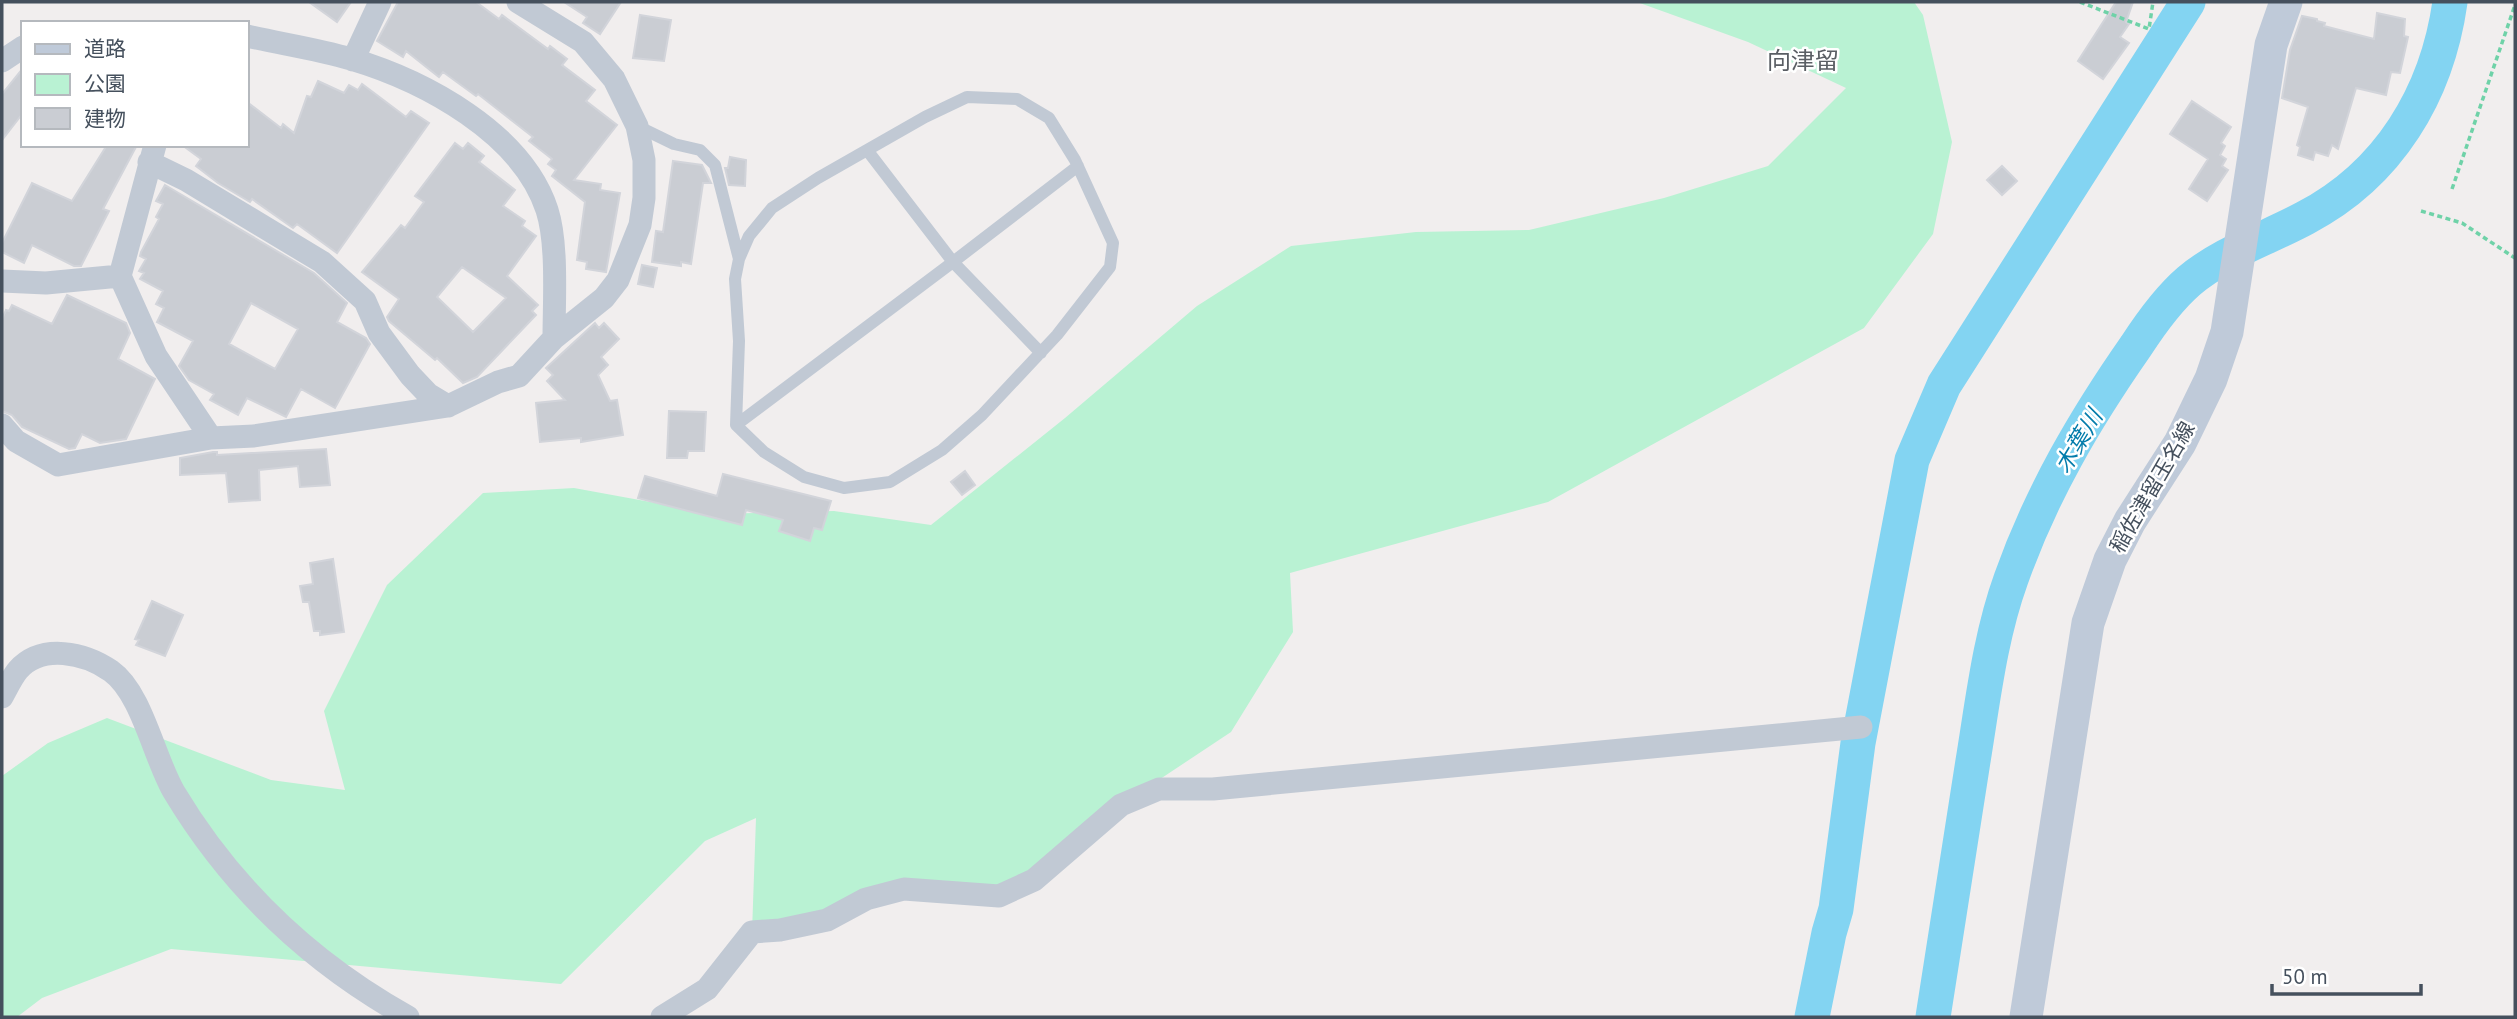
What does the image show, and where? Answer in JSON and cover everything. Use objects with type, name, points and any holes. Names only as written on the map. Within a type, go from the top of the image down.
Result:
[{"type":"main road","name":"稲佐津留玉名線","points":[[2026,1017],[2088,623],[2110,560],[2179,443],[2211,379],[2227,332],[2271,45],[2286,2]]},
{"type":"street","points":[[352,60],[380,2]]},
{"type":"street","points":[[2,425],[16,440],[58,465],[211,438],[254,436],[448,407],[498,382],[519,376],[554,338],[604,298],[618,280],[635,236],[644,198],[644,160],[637,126],[614,79],[583,42],[518,2]]},
{"type":"street","points":[[248,36],[352,60],[426,90],[466,112],[509,148],[530,173],[548,212],[553,265],[554,338]]},
{"type":"street","points":[[2,61],[21,48]]},
{"type":"street","points":[[211,438],[156,356],[120,276],[152,154],[187,180],[322,262],[365,301],[379,333],[410,375],[428,394],[448,407]]},
{"type":"street","points":[[2,281],[46,283],[120,276]]},
{"type":"street","points":[[2,697],[25,664],[32,659],[56,653],[85,658],[109,670],[125,683],[173,790],[216,854],[258,904],[304,946],[368,995],[408,1017]]},
{"type":"street","points":[[662,1017],[707,989],[752,932],[827,920],[866,899],[904,889],[999,896],[1034,880],[1084,834],[1121,806],[1159,789],[1227,788],[1861,727]]},
{"type":"lane","points":[[967,97],[1017,99],[1049,118],[1078,166],[1113,243],[1110,267],[1041,353],[982,415],[942,450],[890,482],[844,488],[804,477],[764,452],[736,425],[739,341],[735,279],[739,259],[749,236],[772,208],[867,150],[967,97]]},
{"type":"lane","points":[[637,126],[674,144],[700,150],[715,165],[739,259]]},
{"type":"lane","points":[[867,150],[953,262],[1041,353]]},
{"type":"lane","points":[[736,425],[1078,166]]},
{"type":"path","points":[[2080,2],[2149,29],[2154,2]]},
{"type":"path","points":[[2452,189],[2515,5]]},
{"type":"path","points":[[2421,211],[2462,223],[2515,258]]},
{"type":"green space","points":[[1637,2],[1914,2],[1923,15],[1952,142],[1933,234],[1864,328],[1548,502],[1290,573],[1293,632],[1231,732],[1121,805],[999,896],[904,889],[752,932],[756,818],[705,841],[561,984],[171,949],[42,998],[17,1017],[2,1017],[2,776],[48,743],[107,718],[271,780],[345,790],[324,711],[387,585],[483,493],[574,488],[716,514],[834,511],[931,525],[1065,418],[1197,306],[1291,246],[1416,232],[1529,230],[1664,198],[1768,166],[1846,88],[1748,42]]},
{"type":"building","points":[[309,2],[351,2],[337,22]]},
{"type":"building","points":[[398,2],[476,2],[499,19],[502,15],[548,49],[550,46],[567,59],[562,65],[595,90],[586,101],[617,125],[574,180],[601,184],[600,190],[620,193],[606,272],[586,269],[587,262],[577,260],[585,202],[552,176],[556,170],[548,164],[552,159],[529,141],[533,137],[478,94],[476,96],[443,72],[439,77],[406,51],[403,57],[377,41]]},
{"type":"building","points":[[564,2],[621,2],[600,34],[583,23],[587,17]]},
{"type":"building","points":[[2116,2],[2133,2],[2126,22],[2129,24],[2120,37],[2129,43],[2103,79],[2078,61]]},
{"type":"building","points":[[2377,13],[2405,19],[2404,36],[2408,37],[2400,73],[2391,72],[2386,95],[2356,88],[2338,149],[2332,145],[2328,156],[2315,152],[2313,160],[2298,155],[2300,147],[2297,145],[2308,107],[2282,98],[2290,50],[2302,16],[2317,19],[2325,23],[2324,26],[2374,39]]},
{"type":"building","points":[[640,15],[671,20],[664,61],[633,58]]},
{"type":"building","points":[[21,70],[21,116],[2,140],[2,94]]},
{"type":"building","points":[[318,81],[344,93],[349,85],[358,90],[362,84],[406,117],[411,111],[429,123],[337,253],[297,224],[293,228],[252,199],[250,202],[218,183],[196,166],[201,159],[185,147],[248,147],[248,103],[281,128],[283,124],[294,133],[307,96],[311,97]]},
{"type":"building","points":[[2192,101],[2231,127],[2221,143],[2225,146],[2220,155],[2226,159],[2222,166],[2228,170],[2207,201],[2189,189],[2208,159],[2170,134]]},
{"type":"building","points":[[455,143],[463,149],[468,143],[484,156],[479,162],[515,190],[503,206],[525,221],[522,226],[536,236],[507,276],[538,305],[532,311],[536,315],[477,377],[463,383],[437,358],[435,360],[389,321],[387,317],[399,299],[362,272],[401,225],[405,228],[424,202],[415,196]],"holes":[[[462,267],[506,298],[473,332],[437,297]]]},
{"type":"building","points":[[106,147],[136,147],[103,209],[109,211],[81,266],[74,266],[32,245],[24,263],[2,252],[2,243],[32,183],[72,201]]},
{"type":"building","points":[[730,157],[746,160],[745,186],[729,185],[725,168],[728,168]]},
{"type":"building","points":[[673,161],[702,165],[711,183],[703,183],[691,264],[681,262],[681,266],[652,262],[656,231],[663,232]]},
{"type":"building","points":[[2002,166],[2017,181],[2002,195],[1987,180]]},
{"type":"building","points":[[165,185],[314,273],[347,303],[337,322],[366,338],[370,344],[335,408],[301,389],[286,417],[247,398],[238,415],[210,400],[214,394],[189,380],[179,366],[193,341],[157,322],[164,308],[156,304],[163,291],[140,279],[144,273],[139,271],[146,259],[140,256],[141,252],[159,219],[156,217],[163,204],[156,201]],"holes":[[[251,303],[298,329],[275,369],[229,344]]]},
{"type":"building","points":[[642,265],[657,268],[653,287],[638,284]]},
{"type":"building","points":[[67,295],[126,323],[130,333],[118,359],[155,379],[126,439],[100,443],[82,434],[75,448],[69,449],[22,427],[12,415],[2,411],[2,319],[6,310],[9,311],[12,305],[52,324]]},
{"type":"building","points":[[595,323],[599,328],[604,323],[619,339],[601,357],[608,365],[598,375],[610,401],[617,400],[623,435],[581,442],[581,438],[540,442],[536,403],[565,400],[547,381],[553,375],[546,368]]},
{"type":"building","points":[[669,411],[706,412],[704,451],[688,451],[687,458],[667,458]]},
{"type":"building","points":[[326,449],[330,485],[300,487],[298,466],[259,470],[260,500],[229,502],[226,473],[180,475],[180,458],[213,452],[217,452],[217,455]]},
{"type":"building","points":[[965,471],[975,485],[962,495],[951,482]]},
{"type":"building","points":[[723,474],[831,501],[822,530],[814,528],[810,541],[779,531],[783,520],[746,510],[742,525],[638,498],[645,476],[717,496]]},
{"type":"building","points":[[333,559],[344,632],[320,635],[320,631],[314,631],[309,602],[303,602],[300,586],[313,584],[310,563]]},
{"type":"building","points":[[152,601],[183,615],[165,656],[136,645],[139,640],[135,639]]},
{"type":"waterway","points":[[1812,1017],[1836,909],[1858,743],[1912,460],[1944,385],[2188,2]]},
{"type":"waterway","name":"木葉川","points":[[1933,1017],[1992,646],[2011,579],[2050,487],[2117,373],[2154,320],[2181,288],[2216,262],[2305,218],[2335,200],[2361,179],[2384,155],[2421,99],[2434,68],[2450,2]]},
{"type":"district","name":"向津留","points":[[1803,60]]}]
